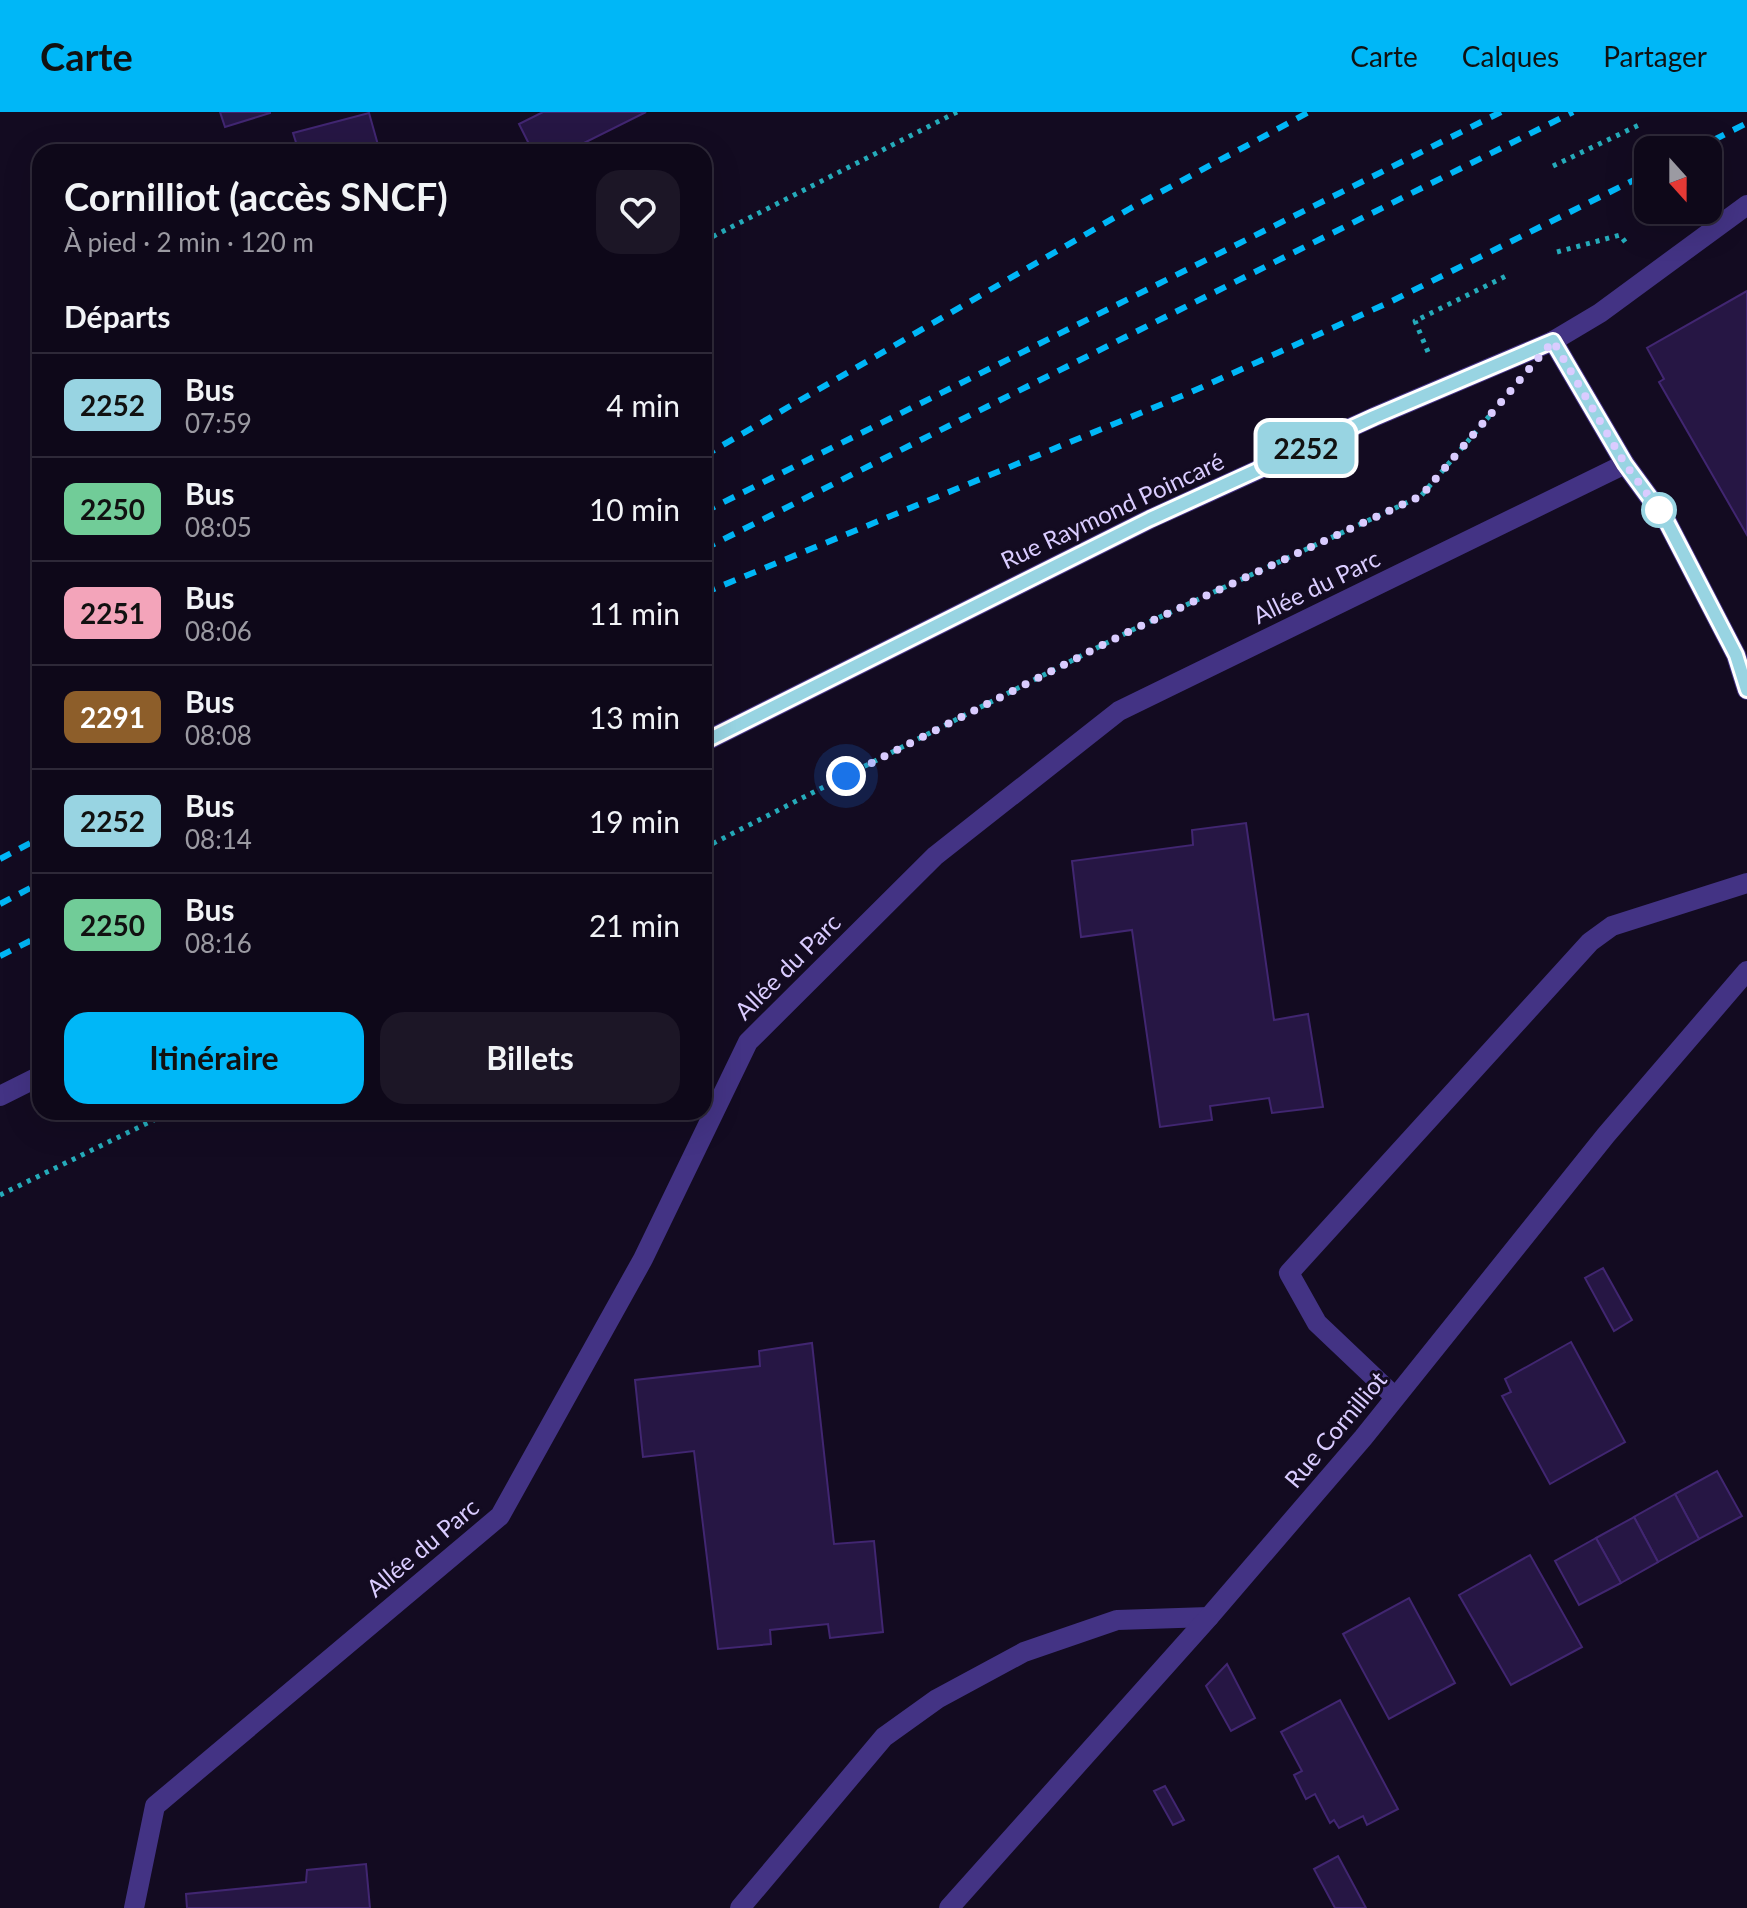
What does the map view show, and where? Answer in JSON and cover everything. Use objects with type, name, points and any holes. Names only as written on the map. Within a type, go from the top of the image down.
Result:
[{"type":"street","name":"Rue Raymond Poincaré","points":[[712,738],[1150,519],[1374,417],[1553,341],[1600,313],[1747,205]]},
{"type":"street","points":[[1553,341],[1625,464],[1666,520],[1736,655],[1747,690]]},
{"type":"street","name":"Allée du Parc","points":[[712,1116],[748,1042],[935,856],[1119,711],[1625,464]]},
{"type":"street","points":[[1395,1397],[1317,1323],[1289,1273],[1590,942],[1612,926],[1747,883]]},
{"type":"street","name":"Rue Cornilliot","points":[[949,1908],[1209,1617],[1395,1397],[1606,1135],[1747,971]]},
{"type":"street","points":[[0,1096],[32,1080]]},
{"type":"street","name":"Allée du Parc","points":[[134,1908],[155,1806],[500,1516],[643,1259],[710,1120]]},
{"type":"street","points":[[740,1908],[884,1737],[937,1699],[1024,1652],[1117,1620],[1209,1617]]},
{"type":"path","points":[[712,237],[957,112]]},
{"type":"path","points":[[1553,166],[1639,125]]},
{"type":"path","points":[[1557,252],[1620,235],[1651,276]]},
{"type":"path","points":[[1432,313],[1506,276]]},
{"type":"path","points":[[712,844],[1130,631],[1421,496],[1492,413]]},
{"type":"path","points":[[0,1195],[154,1120]]},
{"type":"building","points":[[220,112],[270,112],[270,113],[225,127]]},
{"type":"building","points":[[543,112],[646,112],[582,144],[529,144],[519,124]]},
{"type":"building","points":[[369,113],[378,144],[296,144],[293,133]]},
{"type":"building","points":[[1747,291],[1747,535],[1659,382],[1664,379],[1647,348]]},
{"type":"building","points":[[1246,823],[1274,1020],[1308,1014],[1323,1107],[1272,1113],[1269,1098],[1210,1106],[1212,1120],[1160,1127],[1132,930],[1081,937],[1072,861],[1193,845],[1192,830]]},
{"type":"building","points":[[1603,1268],[1632,1320],[1614,1331],[1585,1278]]},
{"type":"building","points":[[1571,1342],[1625,1442],[1550,1484],[1502,1396],[1511,1392],[1505,1379]]},
{"type":"building","points":[[812,1343],[834,1544],[874,1541],[883,1632],[830,1638],[828,1624],[770,1630],[771,1644],[718,1649],[694,1451],[643,1457],[635,1380],[760,1366],[759,1351]]},
{"type":"building","points":[[1717,1471],[1742,1516],[1699,1539],[1675,1494]]},
{"type":"building","points":[[1675,1494],[1699,1539],[1658,1562],[1634,1517]]},
{"type":"building","points":[[1634,1517],[1658,1562],[1621,1583],[1596,1538]]},
{"type":"building","points":[[1596,1538],[1621,1583],[1579,1605],[1555,1561]]},
{"type":"building","points":[[1530,1555],[1582,1647],[1511,1685],[1459,1595]]},
{"type":"building","points":[[1409,1598],[1455,1683],[1389,1719],[1343,1634]]},
{"type":"building","points":[[1227,1664],[1255,1718],[1231,1731],[1206,1686]]},
{"type":"building","points":[[1340,1700],[1398,1809],[1367,1825],[1363,1816],[1339,1828],[1334,1820],[1330,1823],[1315,1794],[1306,1799],[1294,1775],[1302,1771],[1281,1732]]},
{"type":"building","points":[[1165,1786],[1184,1820],[1173,1825],[1154,1791]]},
{"type":"building","points":[[1338,1856],[1366,1908],[1335,1908],[1314,1869]]},
{"type":"building","points":[[366,1864],[370,1908],[187,1908],[186,1894],[306,1882],[307,1870]]},
{"type":"railway","points":[[712,451],[1131,208],[1309,112]]},
{"type":"railway","points":[[712,508],[1501,112]]},
{"type":"railway","points":[[712,545],[1573,112]]},
{"type":"railway","points":[[1721,136],[1747,123]]},
{"type":"railway","points":[[712,590],[1189,393],[1392,301],[1634,180]]},
{"type":"railway","points":[[0,859],[32,842]]},
{"type":"railway","points":[[0,904],[32,887]]},
{"type":"railway","points":[[0,956],[32,940]]},
{"type":"bus line","name":"2252","points":[[712,738],[1150,519],[1374,417],[1553,341],[1625,464],[1666,520],[1736,655],[1747,690]]},
{"type":"route","points":[[846,776],[1130,631],[1421,496],[1553,341],[1625,464],[1659,510]]}]
